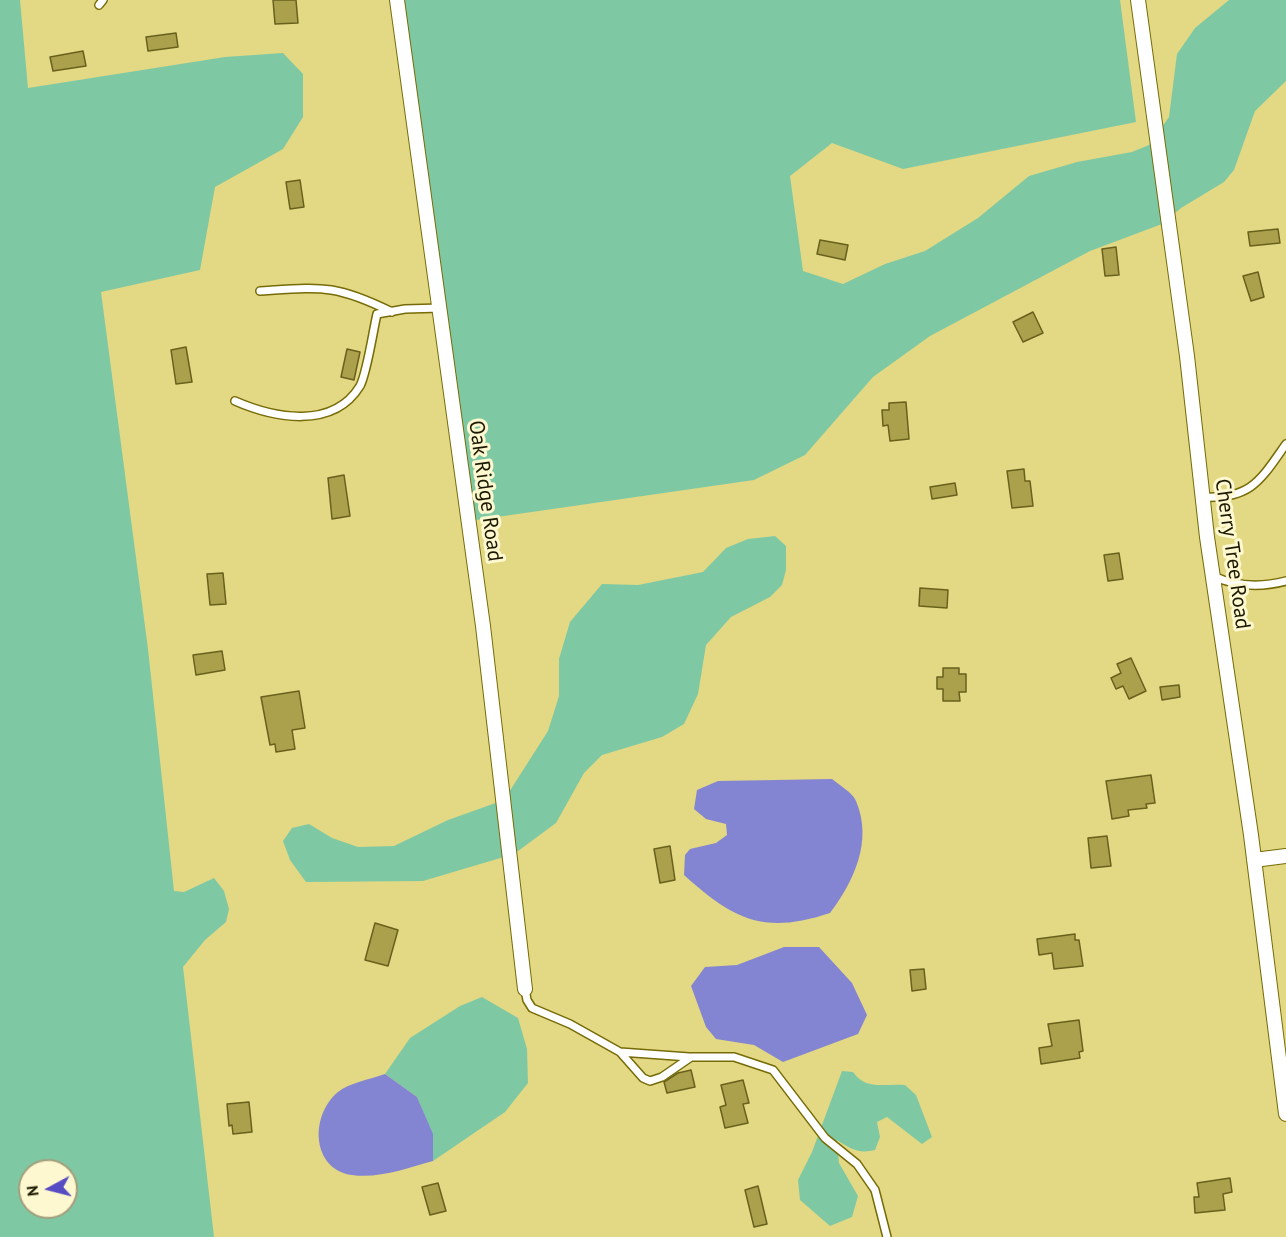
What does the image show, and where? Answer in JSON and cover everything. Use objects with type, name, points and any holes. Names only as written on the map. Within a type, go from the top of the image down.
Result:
[{"type":"street","name":"Oak Ridge Road","points":[[397,0],[483,626],[525,989]]},
{"type":"street","name":"Cherry Tree Road","points":[[1138,0],[1286,1114]]},
{"type":"street","points":[[1254,860],[1286,856]]},
{"type":"lane","points":[[260,291],[318,286],[337,289],[392,312]]},
{"type":"lane","points":[[235,401],[262,413],[308,418],[343,406],[361,385],[377,314],[441,308]]},
{"type":"lane","points":[[1203,497],[1234,497],[1250,490],[1264,476],[1286,444]]},
{"type":"lane","points":[[1213,576],[1228,583],[1246,586],[1286,581]]},
{"type":"lane","points":[[525,989],[527,1000],[532,1008],[570,1024],[620,1052],[643,1078],[650,1081],[662,1077],[691,1057]]},
{"type":"lane","points":[[620,1052],[691,1057],[734,1057],[773,1070],[825,1138],[858,1164],[874,1190],[887,1237]]},
{"type":"green space","points":[[0,0],[20,0],[28,88],[225,57],[283,53],[303,74],[303,117],[283,149],[215,187],[200,270],[101,292],[148,649],[174,891],[184,892],[214,878],[224,891],[229,909],[226,922],[205,940],[183,967],[214,1237],[0,1237]]},
{"type":"green space","points":[[400,0],[1120,0],[1136,122],[903,169],[832,143],[790,176],[803,271],[843,284],[885,264],[925,251],[978,218],[1029,176],[1077,162],[1132,152],[1149,145],[1169,117],[1177,54],[1195,28],[1229,0],[1286,0],[1286,81],[1255,111],[1234,170],[1224,182],[1181,208],[1162,224],[1090,251],[930,336],[873,377],[805,455],[754,480],[469,521]]},
{"type":"green space","points":[[775,536],[786,546],[786,570],[782,585],[770,597],[731,617],[706,645],[698,694],[684,724],[662,737],[602,755],[584,773],[556,823],[514,854],[423,881],[306,882],[290,860],[283,841],[292,828],[309,824],[332,838],[358,847],[394,846],[448,820],[504,800],[548,731],[559,696],[559,659],[570,622],[602,584],[638,585],[703,572],[726,548],[748,539]]},
{"type":"green space","points":[[482,997],[518,1018],[527,1049],[528,1083],[505,1112],[433,1161],[432,1134],[417,1097],[385,1074],[410,1038],[460,1006]]},
{"type":"green space","points":[[842,1071],[853,1072],[858,1078],[870,1084],[905,1085],[916,1095],[932,1137],[922,1144],[887,1117],[877,1122],[880,1137],[875,1150],[855,1150],[837,1140],[839,1163],[858,1196],[852,1217],[830,1226],[800,1200],[798,1180],[812,1152]]},
{"type":"water","points":[[832,779],[849,792],[856,801],[861,816],[862,846],[847,888],[830,913],[786,923],[768,923],[751,919],[719,903],[684,875],[685,855],[690,849],[716,843],[727,835],[726,824],[706,819],[694,809],[697,790],[718,781]]},
{"type":"water","points":[[784,947],[819,947],[852,983],[867,1015],[858,1034],[783,1062],[754,1045],[716,1039],[706,1027],[691,986],[705,967],[737,965]]},
{"type":"water","points":[[385,1074],[417,1097],[433,1134],[433,1161],[372,1175],[352,1175],[339,1171],[322,1153],[319,1127],[322,1114],[338,1092]]},
{"type":"building","points":[[273,0],[296,0],[298,23],[275,24]]},
{"type":"building","points":[[176,33],[178,47],[148,51],[146,37]]},
{"type":"building","points":[[83,51],[86,66],[53,71],[50,57]]},
{"type":"building","points":[[300,180],[304,207],[290,209],[286,182]]},
{"type":"building","points":[[1278,229],[1280,243],[1250,246],[1248,232]]},
{"type":"building","points":[[820,240],[848,245],[845,260],[817,254]]},
{"type":"building","points":[[1116,247],[1119,275],[1105,276],[1102,249]]},
{"type":"building","points":[[1258,272],[1264,297],[1251,301],[1243,276]]},
{"type":"building","points":[[1033,312],[1043,333],[1023,342],[1013,322]]},
{"type":"building","points":[[186,347],[192,382],[176,384],[171,350]]},
{"type":"building","points":[[347,349],[360,352],[354,380],[341,377]]},
{"type":"building","points":[[906,402],[909,439],[890,441],[888,425],[883,426],[882,410],[889,410],[889,403]]},
{"type":"building","points":[[1024,469],[1025,481],[1030,481],[1033,506],[1012,508],[1007,471]]},
{"type":"building","points":[[344,475],[350,516],[332,519],[328,478]]},
{"type":"building","points":[[955,483],[957,495],[932,499],[930,487]]},
{"type":"building","points":[[1119,553],[1123,579],[1108,581],[1104,555]]},
{"type":"building","points":[[223,573],[226,604],[210,605],[207,574]]},
{"type":"building","points":[[920,588],[948,590],[947,608],[919,606]]},
{"type":"building","points":[[222,651],[225,670],[196,675],[193,655]]},
{"type":"building","points":[[1131,658],[1146,691],[1129,699],[1123,686],[1116,689],[1111,678],[1121,673],[1117,664]]},
{"type":"building","points":[[943,668],[959,668],[959,674],[966,674],[966,692],[959,692],[960,701],[943,701],[943,689],[937,689],[937,677],[943,677]]},
{"type":"building","points":[[1179,685],[1180,697],[1162,700],[1160,687]]},
{"type":"building","points":[[299,691],[305,728],[292,730],[295,749],[276,752],[275,744],[270,745],[261,697]]},
{"type":"building","points":[[1151,775],[1155,803],[1146,804],[1147,808],[1128,810],[1129,816],[1112,819],[1106,781]]},
{"type":"building","points":[[1107,836],[1111,866],[1091,868],[1088,838]]},
{"type":"building","points":[[670,846],[675,880],[660,883],[654,849]]},
{"type":"building","points":[[375,923],[398,930],[388,966],[365,960]]},
{"type":"building","points":[[1075,934],[1075,940],[1079,940],[1083,966],[1054,969],[1052,953],[1039,955],[1037,939]]},
{"type":"building","points":[[924,969],[926,989],[912,991],[910,970]]},
{"type":"building","points":[[1079,1020],[1083,1051],[1079,1052],[1080,1058],[1041,1064],[1039,1048],[1052,1046],[1048,1024]]},
{"type":"building","points":[[691,1070],[695,1087],[667,1093],[664,1082],[678,1073]]},
{"type":"building","points":[[743,1080],[749,1103],[743,1104],[748,1123],[725,1128],[720,1107],[726,1105],[721,1085]]},
{"type":"building","points":[[249,1102],[252,1132],[233,1134],[232,1125],[229,1126],[227,1104]]},
{"type":"building","points":[[1230,1178],[1232,1192],[1223,1194],[1225,1210],[1195,1213],[1194,1197],[1199,1197],[1197,1183]]},
{"type":"building","points":[[438,1183],[446,1211],[430,1215],[422,1187]]},
{"type":"building","points":[[758,1186],[767,1224],[754,1227],[745,1190]]}]
